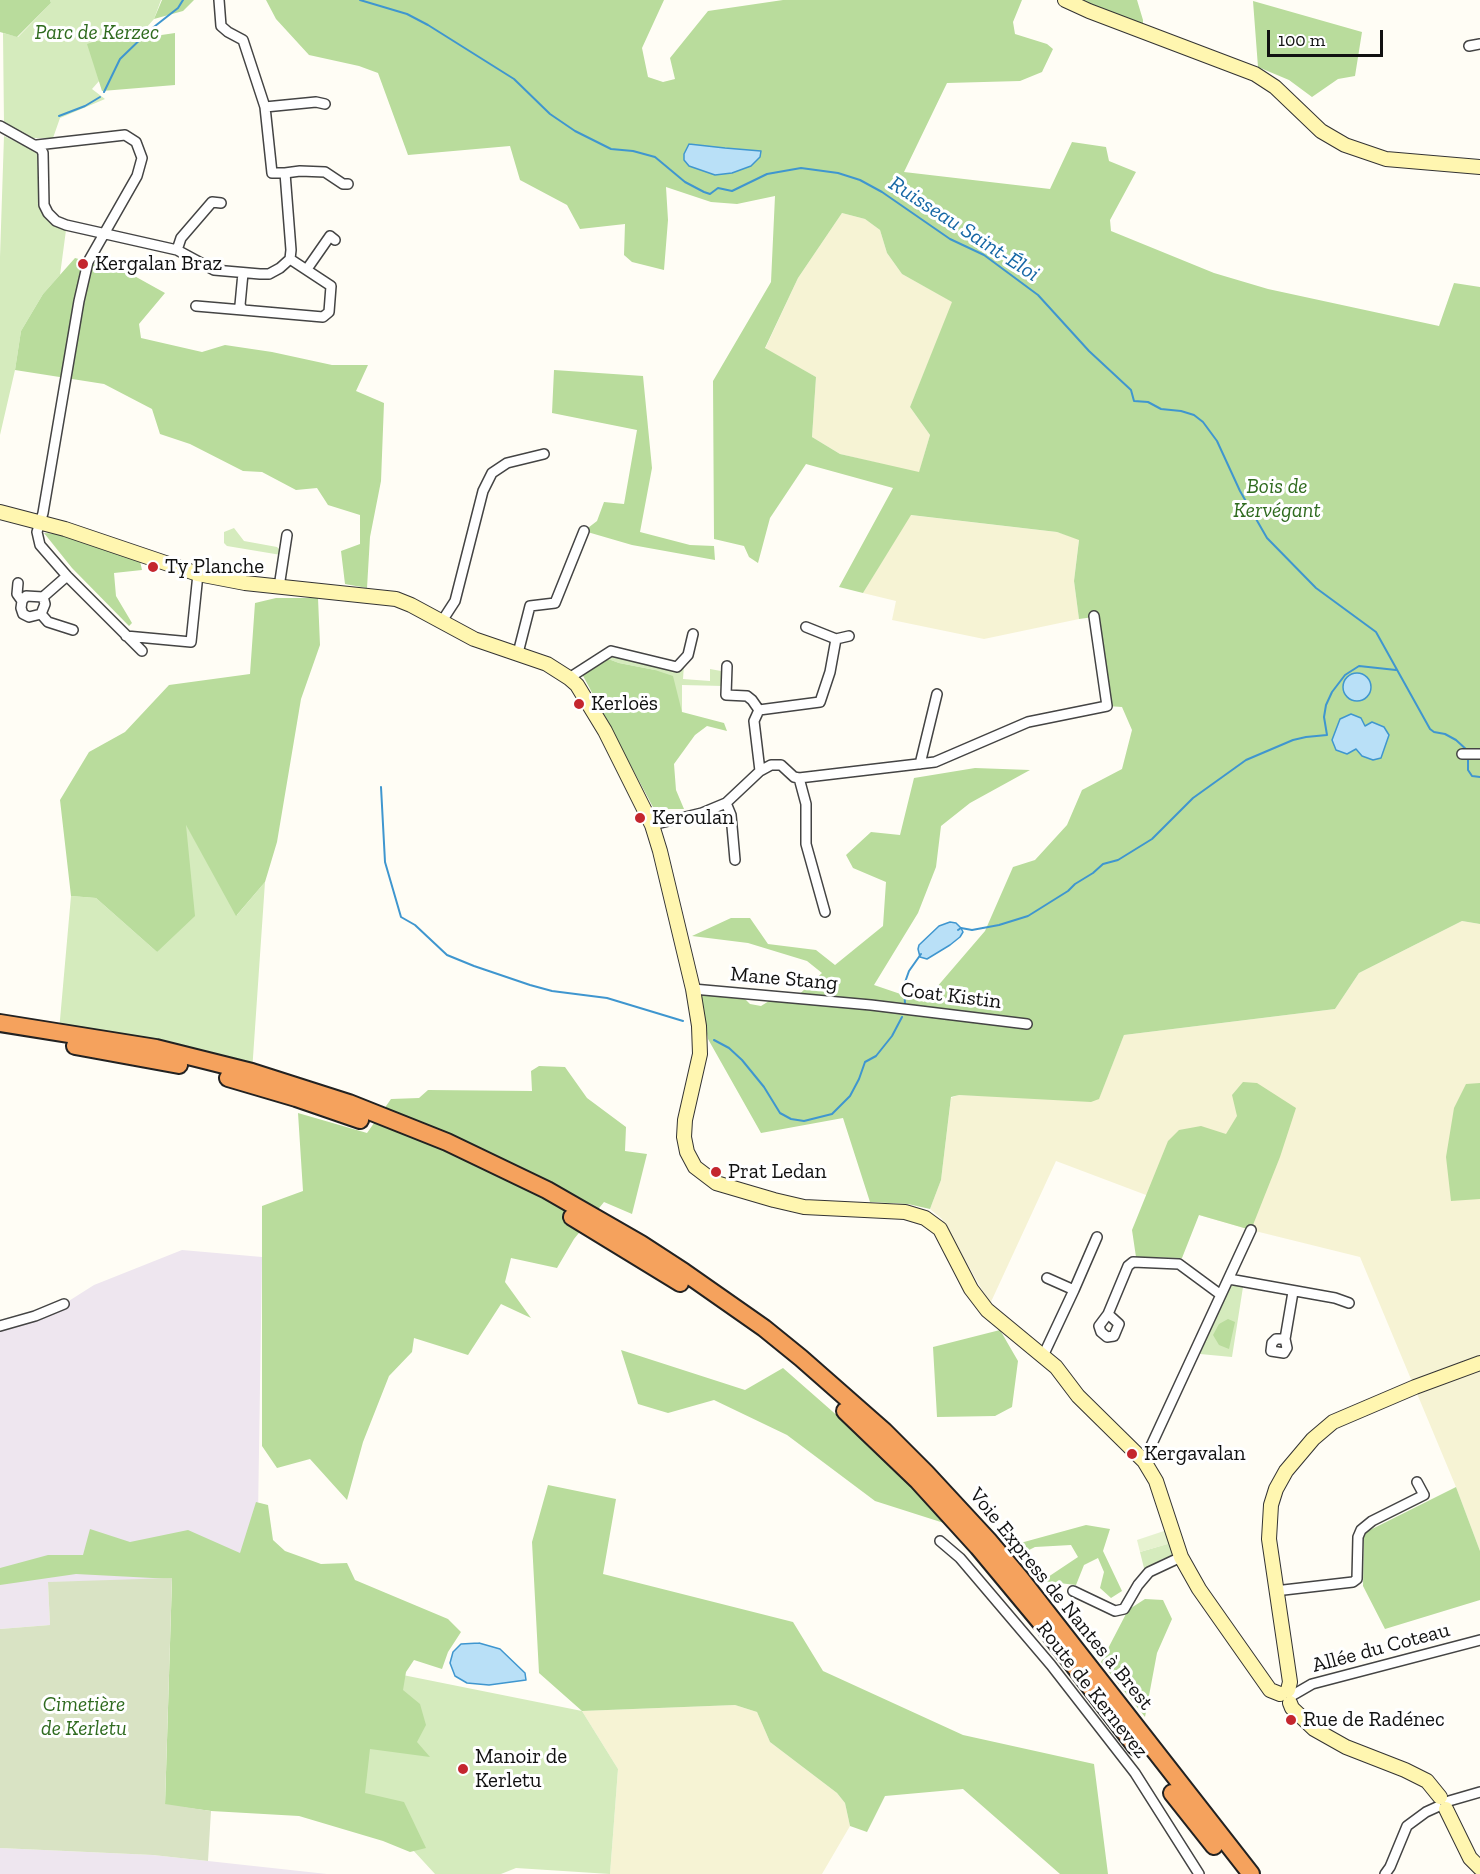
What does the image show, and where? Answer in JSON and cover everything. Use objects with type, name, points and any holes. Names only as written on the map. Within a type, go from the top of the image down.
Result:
[{"type":"highway","name":"Voie Express de Nantes à Brest","points":[[0,1023],[156,1048],[252,1072],[349,1103],[447,1142],[527,1180],[604,1222],[684,1272],[764,1328],[801,1358],[884,1431],[926,1473],[1020,1578],[1251,1874]]},
{"type":"highway","name":"Voie Express de Nantes à Brest","points":[[0,1035],[104,1050],[166,1062],[249,1083],[345,1114],[492,1175],[589,1227],[678,1281],[793,1366],[875,1439],[926,1489],[1029,1608],[1236,1874]]},
{"type":"street","points":[[219,0],[221,26],[243,40],[265,107],[272,173],[325,172],[343,184],[348,184]]},
{"type":"street","points":[[1065,0],[1089,12],[1255,74],[1275,87],[1321,131],[1345,146],[1386,159],[1480,167]]},
{"type":"street","points":[[1469,45],[1480,44]]},
{"type":"street","points":[[265,107],[315,102],[325,105]]},
{"type":"street","points":[[0,126],[37,145],[43,153],[43,197],[48,213],[56,221],[177,250],[214,270],[268,273],[280,268],[290,259],[285,173]]},
{"type":"street","points":[[37,145],[125,135],[136,142],[142,158],[137,176],[88,262],[79,301],[43,513],[37,532],[40,545],[67,576],[142,651]]},
{"type":"street","points":[[177,250],[181,238],[212,202],[221,204]]},
{"type":"street","points":[[307,269],[330,236],[335,240]]},
{"type":"street","points":[[196,306],[324,317],[328,312],[331,286],[290,259]]},
{"type":"street","points":[[243,273],[240,305],[243,310]]},
{"type":"street","points":[[442,621],[455,601],[483,491],[492,473],[507,463],[544,454]]},
{"type":"street","points":[[0,512],[39,522],[198,574],[279,587],[396,599],[474,639],[547,664],[577,685],[605,731],[652,825],[693,989],[699,1026],[700,1054],[685,1120],[684,1137],[687,1152],[695,1167],[716,1183],[804,1207],[905,1212],[925,1218],[940,1229],[972,1289],[987,1310],[1056,1367],[1078,1396],[1144,1461],[1156,1481],[1181,1557],[1199,1589],[1270,1690],[1288,1696]]},
{"type":"street","points":[[519,654],[530,606],[555,603],[584,531]]},
{"type":"street","points":[[279,587],[287,535]]},
{"type":"street","points":[[126,636],[191,642],[198,574]]},
{"type":"street","points":[[41,614],[29,617],[23,614],[22,601],[26,596],[44,597],[67,576]]},
{"type":"street","points":[[18,583],[17,594],[22,601]]},
{"type":"street","points":[[41,614],[45,604],[44,597]]},
{"type":"street","points":[[41,614],[48,622],[73,630]]},
{"type":"street","points":[[652,825],[702,813],[726,803],[760,771],[771,765],[782,765],[794,777],[799,778],[935,762],[1028,722],[1107,706],[1094,616]]},
{"type":"street","points":[[806,627],[836,639],[849,636]]},
{"type":"street","points":[[569,678],[611,651],[677,667],[688,655],[693,634]]},
{"type":"street","points":[[759,710],[820,702],[830,672],[836,639]]},
{"type":"street","points":[[727,666],[726,695],[747,696],[759,710]]},
{"type":"street","points":[[920,764],[937,694]]},
{"type":"street","points":[[759,710],[754,721],[760,771]]},
{"type":"street","points":[[1462,754],[1480,754]]},
{"type":"street","points":[[799,778],[806,804],[806,844],[825,912]]},
{"type":"street","points":[[726,803],[731,815],[735,860]]},
{"type":"street","name":"Mane Stang","points":[[693,989],[871,1005]]},
{"type":"street","name":"Coat Kistin","points":[[871,1005],[1027,1024]]},
{"type":"street","points":[[1144,1461],[1251,1230]]},
{"type":"street","points":[[1042,1356],[1097,1237]]},
{"type":"street","points":[[1108,1314],[1128,1266],[1133,1262],[1179,1264],[1221,1295]]},
{"type":"street","points":[[1047,1278],[1074,1290]]},
{"type":"street","points":[[1229,1279],[1335,1298],[1349,1304]]},
{"type":"street","points":[[1285,1339],[1293,1292]]},
{"type":"street","points":[[0,1326],[35,1316],[64,1304]]},
{"type":"street","points":[[1480,1363],[1415,1387],[1333,1422],[1313,1439],[1286,1471],[1276,1489],[1271,1505],[1269,1539],[1290,1682],[1288,1696],[1292,1708],[1314,1729],[1346,1747],[1406,1770],[1427,1781],[1443,1804],[1470,1858],[1480,1868]]},
{"type":"street","points":[[1275,1591],[1353,1582],[1357,1579],[1359,1572],[1358,1537],[1361,1530],[1372,1521],[1424,1495],[1417,1482]]},
{"type":"street","name":"Route de Kernevez","points":[[940,1541],[960,1558],[1058,1674],[1135,1773],[1199,1874]]},
{"type":"street","points":[[1073,1591],[1114,1611],[1124,1609],[1138,1585],[1149,1572],[1181,1557]]},
{"type":"street","name":"Allée du Coteau","points":[[1288,1696],[1312,1684],[1480,1640]]},
{"type":"street","points":[[1385,1874],[1407,1826],[1426,1812],[1443,1804],[1480,1792]]},
{"type":"shaded area","points":[[842,213],[865,219],[880,230],[887,253],[902,274],[953,302],[910,407],[930,435],[919,473],[840,454],[812,437],[816,377],[765,349],[798,278]]},
{"type":"shaded area","points":[[910,515],[1057,532],[1079,539],[1074,581],[1079,619],[984,639],[892,620],[896,601],[863,593]]},
{"type":"shaded area","points":[[1462,921],[1480,924],[1480,1551],[1456,1487],[1360,1257],[1199,1215],[1056,1161],[990,1304],[942,1219],[930,1209],[941,1180],[951,1098],[958,1095],[1099,1098],[1124,1035],[1335,1009],[1359,973]]},
{"type":"shaded area","points":[[182,1250],[262,1257],[257,1580],[48,1582],[50,1625],[0,1629],[0,1326],[64,1304],[94,1285]]},
{"type":"shaded area","points":[[735,1705],[757,1712],[770,1742],[837,1793],[845,1803],[850,1826],[822,1874],[610,1874],[618,1769],[582,1711]]},
{"type":"shaded area","points":[[0,1848],[153,1855],[327,1874],[0,1874]]},
{"type":"green space","points":[[0,0],[50,0],[51,3],[17,37],[0,32]]},
{"type":"green space","name":"Parc de Kerzec","points":[[50,0],[161,0],[154,19],[92,89],[105,99],[60,118],[53,138],[32,138],[4,124],[3,33],[18,37],[51,3]]},
{"type":"green space","points":[[162,0],[194,0],[183,11],[154,19]]},
{"type":"green space","name":"Bois de Kervégant","points":[[266,0],[664,0],[642,48],[648,77],[663,82],[675,79],[670,58],[708,11],[783,0],[1022,0],[1013,22],[1015,34],[1047,44],[1053,49],[1042,72],[1020,81],[947,83],[904,172],[1050,189],[1072,142],[1106,147],[1109,161],[1136,172],[1110,220],[1111,231],[1214,273],[1268,289],[1439,326],[1454,283],[1480,287],[1480,924],[1462,921],[1359,973],[1335,1009],[1124,1035],[1099,1099],[1091,1102],[959,1095],[951,1097],[941,1180],[930,1209],[908,1204],[870,1202],[843,1118],[761,1133],[708,1039],[700,997],[705,990],[743,997],[750,1004],[761,1006],[769,1001],[790,1003],[822,973],[807,961],[748,943],[692,936],[731,918],[750,918],[768,944],[816,950],[835,965],[883,926],[886,882],[853,868],[846,855],[871,832],[900,835],[914,778],[975,768],[1030,770],[970,803],[941,826],[936,867],[918,913],[874,985],[924,1002],[985,931],[1013,867],[1035,860],[1067,825],[1082,790],[1122,769],[1132,730],[1122,707],[1107,706],[1094,617],[1079,619],[1074,581],[1079,540],[1057,532],[911,515],[863,593],[839,587],[893,488],[806,464],[770,518],[758,563],[749,557],[744,546],[714,539],[713,381],[771,282],[775,196],[737,204],[711,202],[666,187],[668,220],[664,270],[632,262],[624,255],[625,224],[580,229],[567,205],[520,180],[510,146],[408,155],[378,73],[359,66],[309,55],[276,19]],"holes":[[[842,213],[865,219],[880,230],[887,253],[902,274],[952,302],[910,407],[930,435],[919,472],[840,454],[812,437],[816,377],[765,348],[798,278]]]},
{"type":"green space","points":[[1082,0],[1137,0],[1143,27]]},
{"type":"green space","points":[[1253,1],[1362,32],[1355,76],[1338,79],[1312,97],[1289,80],[1258,67]]},
{"type":"green space","points":[[175,33],[175,85],[102,91],[87,44],[96,41],[114,42]]},
{"type":"green space","points":[[4,136],[35,151],[39,158],[38,197],[42,210],[51,223],[66,230],[60,275],[43,294],[21,331],[15,370],[0,435],[0,257]]},
{"type":"green space","points":[[75,258],[129,273],[165,293],[139,324],[141,338],[202,352],[225,345],[332,365],[368,365],[356,391],[384,403],[381,481],[370,537],[367,588],[345,584],[341,551],[360,544],[360,515],[328,505],[317,488],[296,490],[262,472],[243,471],[190,444],[160,434],[152,409],[104,384],[15,370],[21,331],[43,294]]},
{"type":"green space","points":[[554,370],[643,376],[652,468],[640,532],[690,545],[714,546],[715,560],[632,545],[584,531],[597,521],[604,502],[624,504],[637,430],[552,413]]},
{"type":"green space","points":[[234,528],[244,541],[277,547],[281,555],[227,546],[224,543],[224,532]]},
{"type":"green space","points":[[44,533],[61,534],[140,561],[142,570],[114,573],[116,596],[132,623],[129,626],[72,568]]},
{"type":"green space","points":[[276,598],[318,598],[320,645],[301,699],[277,842],[265,882],[236,916],[186,825],[195,916],[157,952],[96,898],[71,896],[60,800],[89,752],[125,732],[169,685],[250,674],[255,603]]},
{"type":"green space","points":[[611,656],[684,665],[683,679],[710,681],[710,669],[721,671],[723,686],[682,685],[682,712],[655,670],[604,660]]},
{"type":"green space","points":[[604,660],[673,676],[682,712],[724,723],[727,731],[707,726],[695,735],[674,764],[676,790],[684,809],[654,809],[581,672]]},
{"type":"green space","points":[[186,824],[237,915],[265,882],[252,1072],[59,1031],[71,896],[96,898],[157,952]]},
{"type":"green space","points":[[539,1066],[565,1067],[587,1098],[626,1127],[625,1151],[647,1154],[632,1214],[604,1202],[574,1239],[557,1268],[511,1258],[505,1282],[531,1318],[501,1304],[468,1355],[414,1338],[412,1352],[389,1376],[363,1442],[347,1500],[310,1459],[277,1468],[262,1446],[262,1206],[303,1191],[298,1113],[367,1133],[391,1099],[419,1098],[428,1090],[532,1091],[531,1071]]},
{"type":"green space","points":[[1243,1082],[1257,1083],[1296,1108],[1280,1157],[1251,1230],[1199,1215],[1182,1258],[1136,1257],[1132,1230],[1168,1141],[1179,1130],[1201,1126],[1226,1134],[1237,1116],[1232,1095]]},
{"type":"green space","points":[[1480,1083],[1480,1199],[1451,1201],[1446,1157],[1454,1108],[1466,1084]]},
{"type":"green space","points":[[1235,1285],[1243,1287],[1232,1357],[1200,1354],[1228,1287]]},
{"type":"green space","points":[[1228,1319],[1235,1322],[1229,1349],[1219,1345],[1213,1335],[1219,1324]]},
{"type":"green space","points":[[1000,1330],[1018,1361],[1012,1407],[995,1416],[937,1417],[933,1347]]},
{"type":"green space","points":[[621,1350],[745,1390],[783,1368],[865,1440],[947,1524],[875,1501],[787,1435],[714,1400],[668,1413],[638,1404]]},
{"type":"green space","points":[[548,1485],[616,1499],[603,1574],[793,1622],[823,1671],[963,1735],[1094,1764],[1108,1874],[1060,1874],[963,1789],[885,1796],[867,1832],[850,1826],[845,1803],[837,1793],[770,1742],[757,1712],[735,1705],[582,1711],[539,1673],[532,1542]]},
{"type":"green space","points":[[1456,1487],[1480,1551],[1480,1600],[1385,1629],[1363,1586],[1364,1533]]},
{"type":"green space","points":[[256,1502],[268,1505],[273,1540],[285,1551],[321,1564],[347,1563],[355,1580],[448,1619],[461,1632],[448,1652],[442,1669],[414,1660],[406,1672],[403,1690],[420,1704],[426,1725],[417,1742],[430,1757],[370,1749],[365,1793],[404,1802],[426,1848],[410,1852],[383,1841],[299,1816],[211,1811],[165,1805],[172,1579],[76,1574],[0,1585],[0,1568],[48,1555],[83,1555],[90,1529],[130,1542],[188,1530],[240,1553]]},
{"type":"green space","points":[[1086,1525],[1110,1529],[1103,1551],[1122,1591],[1111,1598],[1100,1588],[1104,1572],[1098,1558],[1084,1565],[1076,1585],[1042,1581],[1078,1557],[1071,1545],[1035,1547],[1021,1554],[1013,1545]]},
{"type":"green space","points":[[1167,1530],[1176,1556],[1162,1559],[1145,1572],[1140,1552],[1167,1544],[1164,1531]]},
{"type":"green space","points":[[1164,1531],[1168,1544],[1140,1552],[1137,1540]]},
{"type":"green space","name":"Cimetière de Kerletu","points":[[172,1578],[165,1804],[211,1811],[208,1861],[153,1855],[0,1848],[0,1629],[50,1625],[48,1582]]},
{"type":"green space","points":[[1145,1599],[1163,1600],[1172,1619],[1157,1653],[1145,1717],[1101,1662],[1128,1610]]},
{"type":"green space","points":[[358,1666],[582,1711],[618,1769],[610,1874],[516,1868],[501,1874],[435,1874],[412,1849],[335,1821]]},
{"type":"water","points":[[689,144],[761,151],[760,157],[751,166],[732,173],[715,175],[689,166],[684,160],[684,154]]},
{"type":"water","points":[[1357,673],[1367,677],[1371,687],[1367,697],[1357,701],[1347,697],[1343,687],[1347,677]]},
{"type":"water","points":[[1351,714],[1361,718],[1365,726],[1372,722],[1384,727],[1389,735],[1381,758],[1373,760],[1362,756],[1356,749],[1347,754],[1336,750],[1332,740],[1340,719]]},
{"type":"water","points":[[950,922],[956,923],[961,928],[963,932],[960,937],[927,959],[920,957],[919,945],[939,926]]},
{"type":"water","points":[[479,1643],[500,1649],[525,1673],[526,1680],[489,1685],[467,1683],[455,1676],[450,1663],[453,1652],[461,1644]]},
{"type":"waterway","points":[[104,92],[120,59],[150,30],[178,8],[183,0]]},
{"type":"waterway","name":"Ruisseau Saint-Éloi","points":[[360,0],[407,14],[428,25],[514,79],[550,114],[575,131],[611,149],[633,151],[655,157],[685,182],[704,192],[710,194],[718,188],[732,191],[767,174],[801,168],[838,173],[860,180],[882,192],[950,239],[984,255],[1038,295],[1089,351],[1131,390],[1134,401],[1148,402],[1161,409],[1181,411],[1194,415],[1203,422],[1217,441],[1240,491],[1267,538],[1316,588],[1376,632],[1430,729],[1456,740],[1468,751]]},
{"type":"waterway","points":[[59,116],[85,106],[100,97]]},
{"type":"waterway","points":[[958,930],[999,925],[1028,916],[1068,891],[1103,864],[1118,860],[1152,839],[1193,798],[1246,760],[1293,740],[1327,735],[1324,717],[1326,705],[1332,692],[1345,675],[1359,666],[1396,670]]},
{"type":"waterway","name":"Ruisseau Saint-Éloi","points":[[1468,760],[1468,770],[1472,776],[1480,777]]},
{"type":"waterway","points":[[381,787],[385,862],[401,917],[415,925],[447,955],[530,985],[552,991],[607,998],[683,1021]]},
{"type":"waterway","points":[[905,1004],[904,985],[909,971],[921,954]]},
{"type":"waterway","points":[[714,1040],[729,1048],[742,1060],[764,1087],[780,1113],[791,1119],[804,1121],[832,1114],[850,1096],[865,1062],[876,1056],[892,1036],[902,1017]]},
{"type":"place","name":"Kergalan Braz","points":[[83,264]]},
{"type":"place","name":"Ty Planche","points":[[153,567]]},
{"type":"place","name":"Kerloës","points":[[579,704]]},
{"type":"place","name":"Keroulan","points":[[640,818]]},
{"type":"place","name":"Prat Ledan","points":[[716,1172]]},
{"type":"place","name":"Kergavalan","points":[[1132,1454]]},
{"type":"place","name":"Rue de Radénec","points":[[1291,1720]]},
{"type":"place","name":"Manoir de Kerletu","points":[[463,1769]]}]
